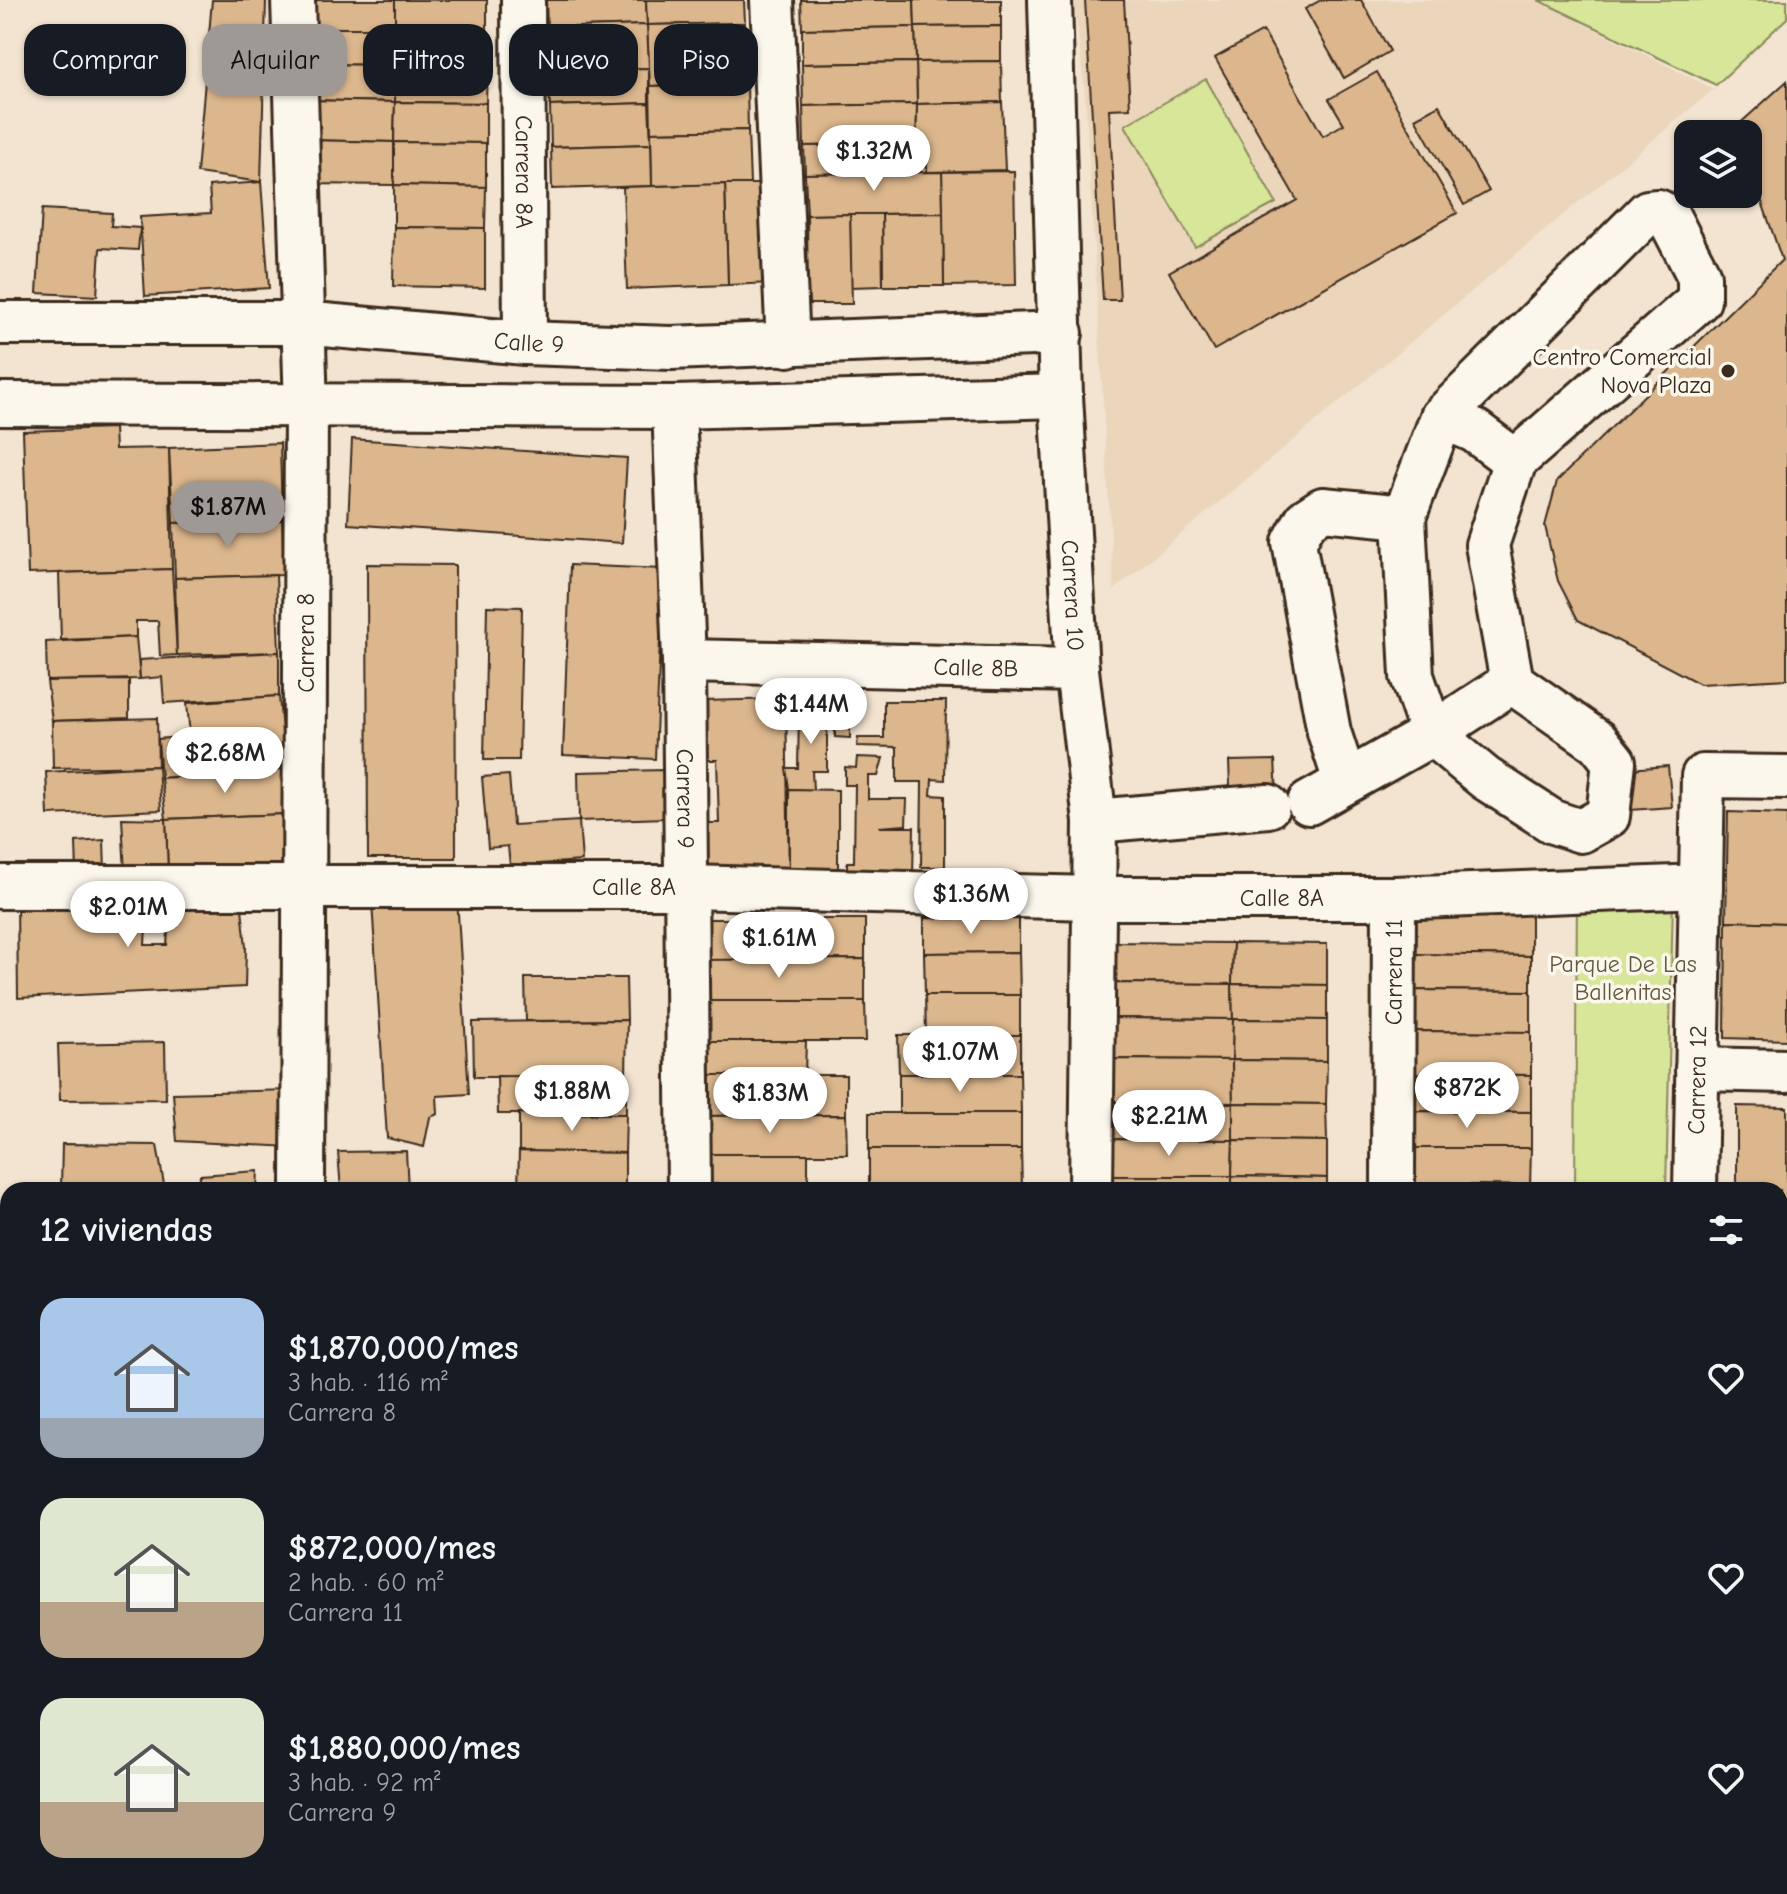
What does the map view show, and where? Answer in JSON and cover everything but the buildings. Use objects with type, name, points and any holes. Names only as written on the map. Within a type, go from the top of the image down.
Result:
[{"type":"street","name":"Carrera 8","points":[[293,0],[306,407],[303,1182]]},
{"type":"street","name":"Carrera 8A","points":[[523,0],[525,343]]},
{"type":"street","points":[[772,0],[788,345]]},
{"type":"street","name":"Carrera 10","points":[[1050,0],[1061,396],[1077,670],[1095,821],[1091,1182]]},
{"type":"street","points":[[1648,212],[1668,216],[1699,276],[1699,300],[1515,461],[1487,545],[1512,682],[1598,742],[1614,762],[1608,816],[1581,831],[1553,822],[1485,778],[1432,734],[1412,676],[1404,517],[1442,417],[1648,212]]},
{"type":"street","name":"Calle 9","points":[[0,323],[302,323],[525,343],[671,348],[1061,333]]},
{"type":"street","points":[[0,404],[674,407],[1061,396]]},
{"type":"street","name":"Carrera 9","points":[[674,407],[684,661],[689,1182]]},
{"type":"street","points":[[1442,417],[1475,431],[1515,461]]},
{"type":"street","points":[[1345,781],[1329,732],[1294,542],[1306,520],[1323,509],[1404,517]]},
{"type":"street","name":"Calle 8B","points":[[684,661],[1077,670]]},
{"type":"street","points":[[1309,803],[1432,734],[1512,682]]},
{"type":"street","name":"Carrera 12","points":[[1695,1182],[1703,776],[1787,777]]},
{"type":"street","points":[[1095,821],[1268,806]]},
{"type":"street","name":"Calle 8A","points":[[0,887],[688,887],[1093,898],[1394,898],[1701,886]]},
{"type":"street","name":"Carrera 11","points":[[1393,1182],[1394,898]]},
{"type":"street","points":[[1697,1069],[1787,1071]]},
{"type":"shaded area","points":[[1074,0],[1536,0],[1714,89],[1114,590],[1085,94]]},
{"type":"green space","points":[[1538,0],[1787,0],[1787,18],[1716,85]]},
{"type":"green space","points":[[1206,79],[1276,203],[1195,247],[1125,125]]},
{"type":"green space","name":"Parque De Las Ballenitas","points":[[1577,895],[1673,900],[1666,1182],[1575,1182]]},
{"type":"place","name":"Centro Comercial Nova Plaza","points":[[1728,371]]}]
